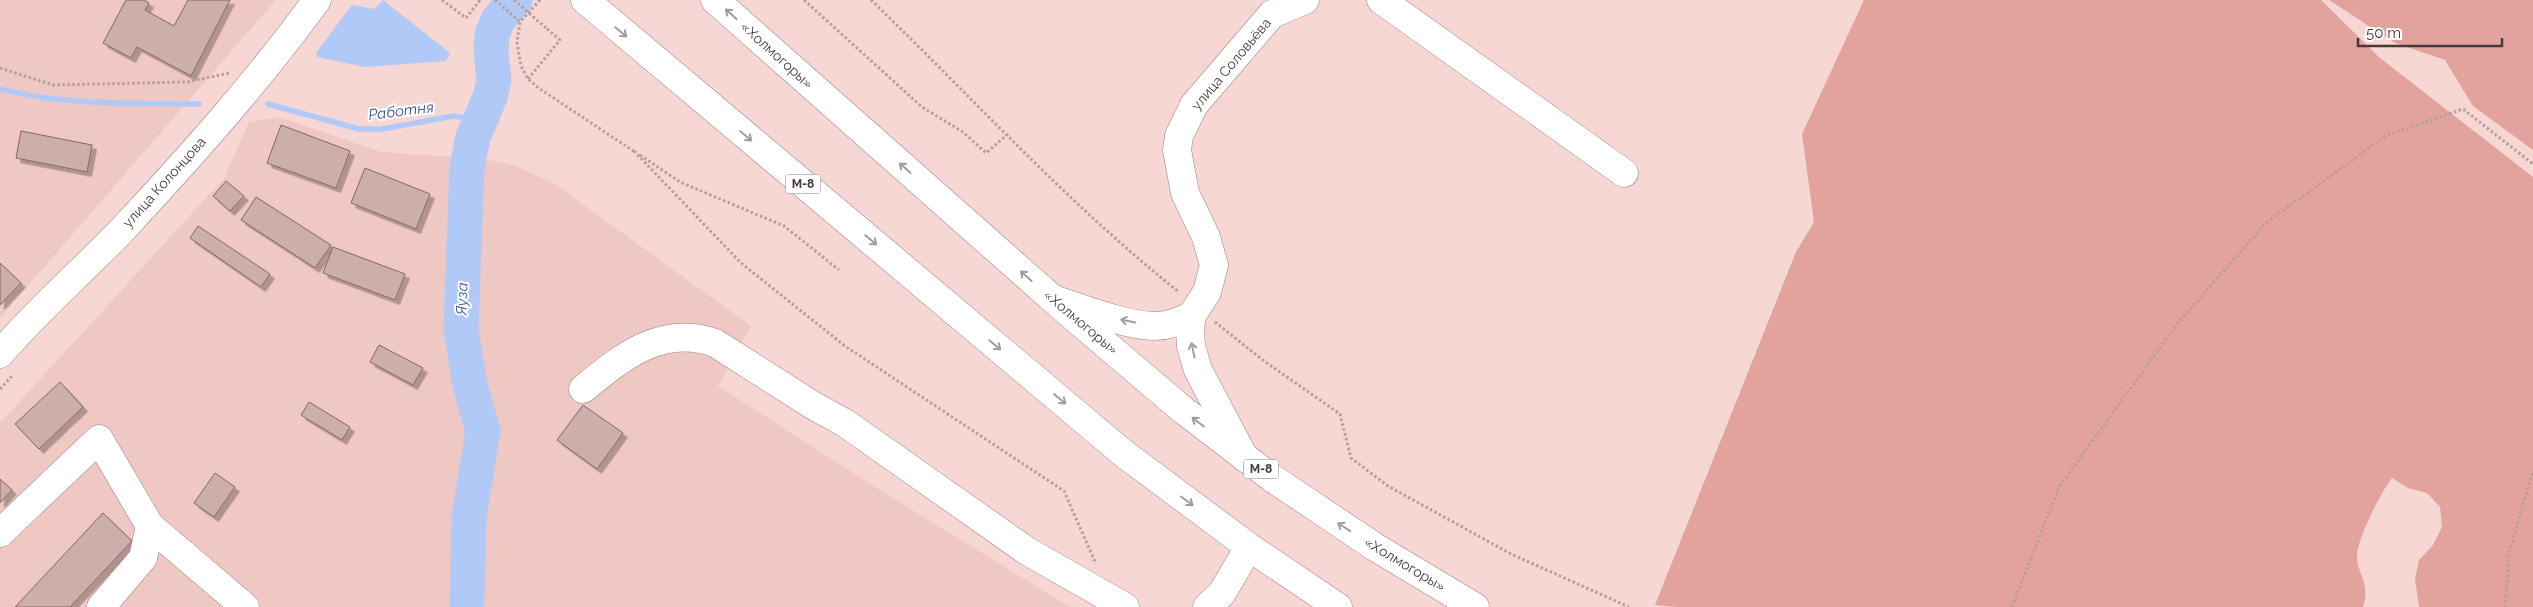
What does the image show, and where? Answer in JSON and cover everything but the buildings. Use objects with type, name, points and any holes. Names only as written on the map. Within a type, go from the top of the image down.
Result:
[{"type":"main road","name":"улица Колонцова","points":[[0,354],[48,301],[122,230],[253,83],[317,0]]},
{"type":"main road","name":"М-8","points":[[584,0],[1123,453],[1249,547],[1338,607]]},
{"type":"main road","name":"«Холмогоры»","points":[[715,0],[1052,299],[1183,410],[1244,457],[1375,547],[1476,607]]},
{"type":"main road","points":[[1381,0],[1624,173]]},
{"type":"main road","name":"улица Соловьёва","points":[[1244,457],[1198,370],[1191,346],[1190,328],[1195,311],[1207,292],[1214,265],[1206,237],[1185,192],[1177,150],[1179,136],[1194,105],[1210,84],[1272,14],[1293,2]]},
{"type":"main road","points":[[1052,299],[1120,319],[1155,326],[1179,321],[1195,311]]},
{"type":"main road","points":[[583,389],[621,358],[656,342],[686,336],[715,343],[814,406],[845,423],[1027,551],[1125,607]]},
{"type":"main road","points":[[0,533],[99,439],[150,526],[245,607]]},
{"type":"main road","points":[[101,607],[143,558],[150,526]]},
{"type":"main road","points":[[1207,607],[1222,593],[1249,547]]},
{"type":"path","points":[[442,0],[466,18],[480,0]]},
{"type":"path","points":[[495,0],[520,22]]},
{"type":"path","points":[[514,0],[560,40],[528,78]]},
{"type":"path","points":[[540,0],[520,22],[518,54],[528,78],[540,89],[680,182],[784,226],[839,270]]},
{"type":"path","points":[[804,0],[922,107],[963,132],[986,153],[1008,134]]},
{"type":"path","points":[[871,0],[1136,258],[1195,311],[1340,414],[1351,458],[1388,486],[1511,554],[1628,607]]},
{"type":"path","points":[[0,68],[53,85],[187,82],[232,73]]},
{"type":"path","points":[[2012,607],[2059,487],[2178,323],[2266,223],[2387,135],[2463,109],[2533,164]]},
{"type":"path","points":[[634,152],[741,263],[845,346],[1064,491],[1100,571]]},
{"type":"path","points":[[2505,607],[2509,554],[2533,470]]},
{"type":"shaded area","points":[[0,0],[276,0],[0,318]]},
{"type":"shaded area","points":[[1864,0],[2321,0],[2380,58],[2533,177],[2533,607],[2419,607],[2415,579],[2419,560],[2433,545],[2442,527],[2440,507],[2427,493],[2408,488],[2392,478],[2371,515],[2358,547],[2359,568],[2365,585],[2363,607],[1676,607],[1655,605],[1796,252],[1814,222],[1802,134]]},
{"type":"shaded area","points":[[2329,0],[2533,0],[2533,150],[2473,106],[2445,60],[2395,43]]},
{"type":"shaded area","points":[[279,117],[381,152],[483,159],[515,165],[556,185],[751,326],[718,386],[883,492],[1070,607],[0,607],[0,423],[225,177],[249,122]]},
{"type":"water","points":[[383,0],[450,53],[446,61],[365,67],[317,57],[316,53],[352,5],[374,9]]},
{"type":"waterway","name":"Яуза","points":[[467,607],[469,517],[483,431],[470,385],[461,329],[467,167],[473,137],[490,97],[494,80],[491,52],[492,35],[498,20],[515,0]]},
{"type":"waterway","name":"Работня","points":[[0,89],[74,101],[199,104]]},
{"type":"waterway","name":"Работня","points":[[268,104],[359,129],[382,129],[454,116],[480,120]]}]
